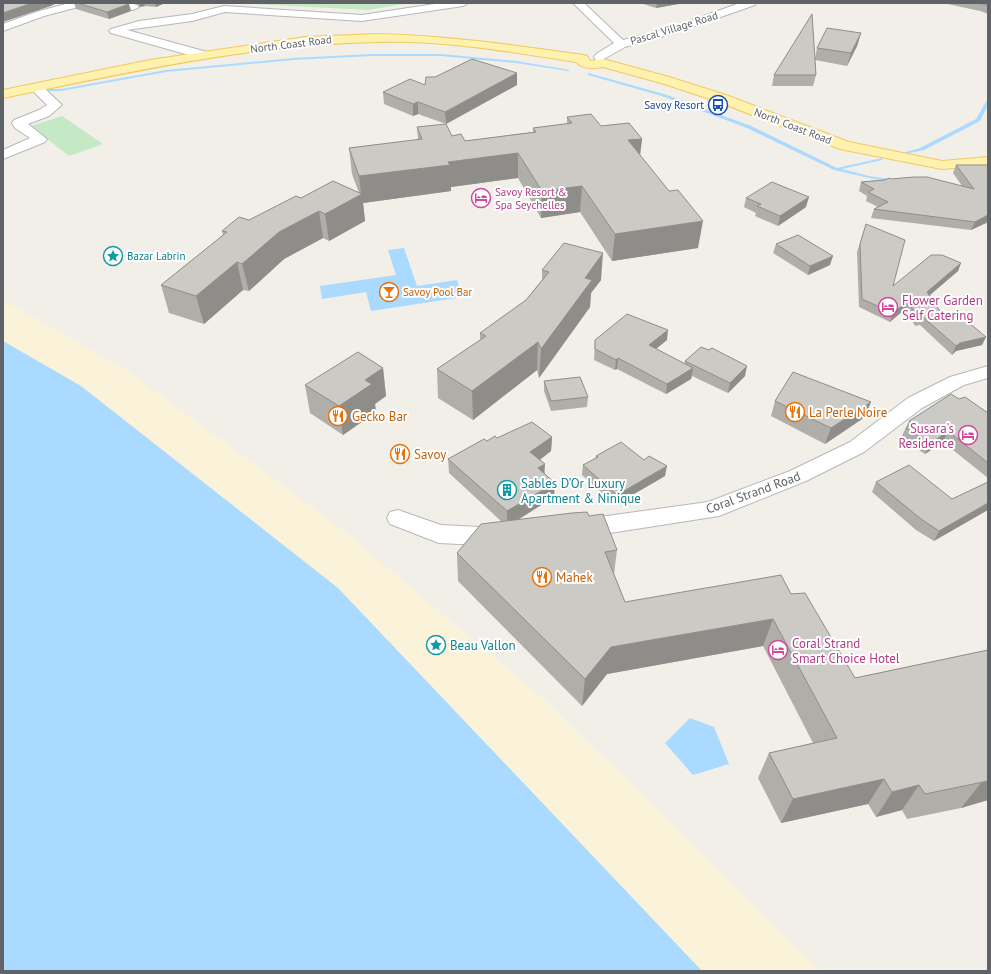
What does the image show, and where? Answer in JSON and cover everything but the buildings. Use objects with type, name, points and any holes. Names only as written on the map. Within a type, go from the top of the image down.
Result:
[{"type":"main road","name":"North Coast Road","points":[[3,94],[150,64],[305,40],[379,38],[426,39],[490,45],[583,59],[587,64],[595,65],[601,60],[721,98],[845,146],[942,165],[988,161]]},
{"type":"street","points":[[3,28],[40,14],[82,3]]},
{"type":"street","points":[[116,3],[133,7]]},
{"type":"street","points":[[203,55],[159,42],[115,32],[124,27],[206,15],[220,6],[362,18],[463,3]]},
{"type":"street","points":[[578,3],[621,44]]},
{"type":"street","name":"Pascal Village Road","points":[[601,60],[621,44],[671,31],[750,3]]},
{"type":"street","points":[[3,155],[40,139],[19,123],[44,113],[55,105],[36,88]]},
{"type":"street","name":"Coral Strand Road","points":[[560,532],[711,510],[798,476],[857,447],[915,402],[956,381],[988,372]]},
{"type":"street","points":[[398,518],[439,534],[493,538],[523,535]]},
{"type":"green space","points":[[237,3],[409,3],[368,10]]},
{"type":"green space","points":[[62,116],[103,144],[69,156],[31,126]]},
{"type":"sand","name":"Beau Vallon","points":[[3,300],[128,371],[335,524],[547,702],[821,971],[702,971],[338,588],[81,386],[3,341]]},
{"type":"water","points":[[404,248],[417,286],[457,280],[463,297],[371,311],[366,292],[322,299],[320,286],[396,275],[388,250]]},
{"type":"water","points":[[3,341],[81,386],[338,588],[702,971],[3,971]]},
{"type":"water","points":[[690,718],[714,727],[729,764],[693,775],[665,743]]},
{"type":"waterway","points":[[44,90],[61,90],[166,71],[293,59],[372,55],[441,55],[516,62],[568,70]]},
{"type":"waterway","points":[[589,74],[663,95],[749,127],[836,169],[869,177],[895,181]]},
{"type":"waterway","points":[[905,153],[922,149],[978,120],[988,101]]},
{"type":"waterway","points":[[837,169],[880,159]]},
{"type":"place","name":"Savoy Resort","points":[[718,105]]},
{"type":"place","name":"Savoy Resort & Spa Seychelles","points":[[481,198]]},
{"type":"place","name":"Bazar Labrin","points":[[113,256]]},
{"type":"place","name":"Savoy Pool Bar","points":[[389,292]]},
{"type":"place","name":"Flower Garden Self Catering","points":[[888,307]]},
{"type":"place","name":"La Perle Noire","points":[[795,412]]},
{"type":"place","name":"Gecko Bar","points":[[338,416]]},
{"type":"place","name":"Susara's Residence","points":[[968,435]]},
{"type":"place","name":"Savoy","points":[[400,454]]},
{"type":"place","name":"Sables D’Or Luxury Apartment & Ninique","points":[[507,490]]},
{"type":"place","name":"Mahek","points":[[542,577]]},
{"type":"place","name":"Beau Vallon","points":[[436,645]]},
{"type":"place","name":"Coral Strand Smart Choice Hotel","points":[[778,650]]}]
